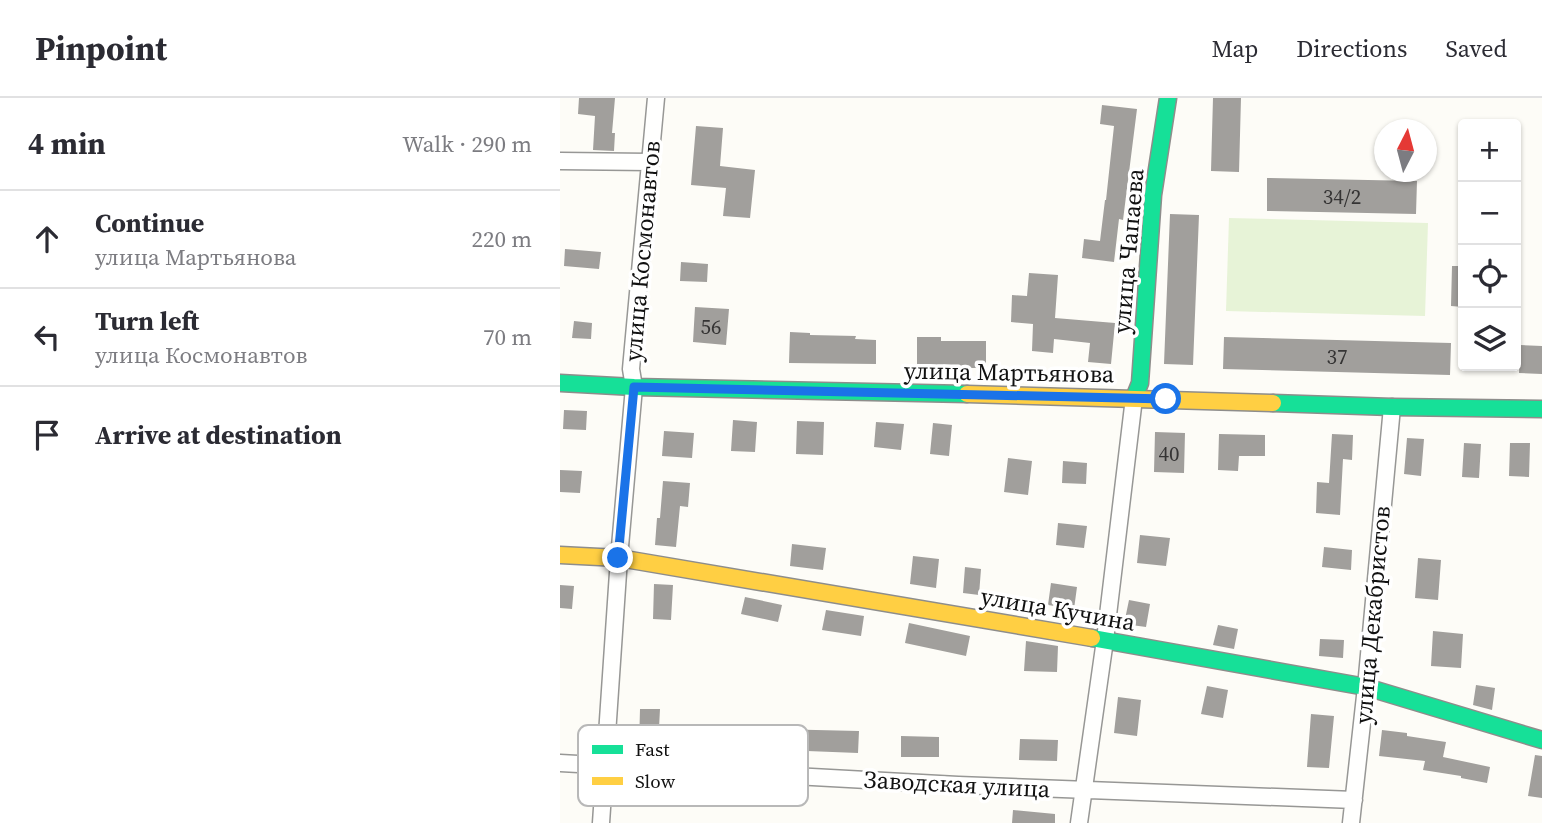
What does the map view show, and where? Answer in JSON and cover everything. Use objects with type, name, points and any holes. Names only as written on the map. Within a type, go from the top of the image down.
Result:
[{"type":"street","name":"улица Космонавтов","points":[[607,725],[618,558],[634,387],[631,369],[656,98]]},
{"type":"street","name":"улица Чапаева","points":[[1079,823],[1135,398],[1140,383],[1153,195],[1168,98]]},
{"type":"street","points":[[560,161],[650,162]]},
{"type":"street","name":"улица Мартьянова","points":[[560,383],[1542,410]]},
{"type":"street","name":"улица Декабристов","points":[[1351,823],[1392,407]]},
{"type":"street","name":"улица Кучина","points":[[560,555],[618,558],[1366,687],[1542,740]]},
{"type":"street","name":"Заводская улица","points":[[560,763],[578,764]]},
{"type":"street","name":"Заводская улица","points":[[808,777],[1353,800]]},
{"type":"green space","points":[[1229,218],[1428,223],[1425,316],[1226,311]]},
{"type":"building","points":[[579,98],[615,98],[612,133],[615,133],[614,151],[593,150],[595,116],[578,114]]},
{"type":"building","points":[[1213,98],[1241,98],[1239,172],[1211,171]]},
{"type":"building","points":[[1102,105],[1137,109],[1123,220],[1119,219],[1114,262],[1082,258],[1084,239],[1100,241],[1106,200],[1114,126],[1100,124]]},
{"type":"building","points":[[696,126],[723,128],[720,166],[755,170],[750,218],[723,216],[726,188],[691,185]]},
{"type":"building","points":[[1267,178],[1417,182],[1416,214],[1267,211]]},
{"type":"building","points":[[1170,214],[1199,215],[1193,365],[1164,364]]},
{"type":"building","points":[[565,249],[601,252],[599,269],[564,266]]},
{"type":"building","points":[[681,262],[708,264],[707,282],[680,281]]},
{"type":"building","points":[[1452,266],[1458,266],[1458,307],[1451,306]]},
{"type":"building","points":[[1029,273],[1058,275],[1055,318],[1115,323],[1111,364],[1088,362],[1090,343],[1054,339],[1053,353],[1032,351],[1033,324],[1011,322],[1012,295],[1027,296]]},
{"type":"building","points":[[695,307],[729,309],[726,345],[693,342]]},
{"type":"building","points":[[574,321],[592,323],[591,339],[572,338]]},
{"type":"building","points":[[790,332],[856,336],[855,339],[876,340],[876,364],[789,363]]},
{"type":"building","points":[[917,337],[941,337],[941,341],[986,341],[986,368],[917,365]]},
{"type":"building","points":[[1224,337],[1451,343],[1450,375],[1223,369]]},
{"type":"building","points":[[1521,345],[1542,346],[1542,374],[1519,373]]},
{"type":"building","points":[[564,410],[587,411],[586,430],[563,429]]},
{"type":"building","points":[[733,420],[757,422],[755,452],[731,451]]},
{"type":"building","points":[[797,421],[824,422],[823,455],[796,454]]},
{"type":"building","points":[[876,422],[904,424],[901,450],[874,447]]},
{"type":"building","points":[[933,423],[952,425],[949,456],[930,454]]},
{"type":"building","points":[[664,431],[694,433],[692,458],[662,456]]},
{"type":"building","points":[[1155,432],[1185,433],[1184,473],[1154,472]]},
{"type":"building","points":[[1219,434],[1265,435],[1265,456],[1239,456],[1238,471],[1218,470]]},
{"type":"building","points":[[1332,434],[1353,435],[1352,460],[1343,459],[1340,515],[1316,513],[1317,482],[1329,483]]},
{"type":"building","points":[[1407,438],[1424,439],[1421,476],[1404,474]]},
{"type":"building","points":[[1464,443],[1481,444],[1479,478],[1462,477]]},
{"type":"building","points":[[1510,443],[1530,443],[1529,477],[1509,476]]},
{"type":"building","points":[[1008,458],[1032,461],[1028,495],[1004,492]]},
{"type":"building","points":[[1063,461],[1087,463],[1086,484],[1062,483]]},
{"type":"building","points":[[560,470],[582,471],[580,493],[560,492]]},
{"type":"building","points":[[663,481],[690,483],[688,507],[680,506],[676,547],[655,545]]},
{"type":"building","points":[[1058,523],[1087,526],[1084,548],[1056,545]]},
{"type":"building","points":[[1140,535],[1170,538],[1166,566],[1137,563]]},
{"type":"building","points":[[792,544],[826,548],[823,570],[790,566]]},
{"type":"building","points":[[1324,547],[1352,550],[1351,570],[1322,567]]},
{"type":"building","points":[[913,556],[939,559],[936,588],[910,584]]},
{"type":"building","points":[[1418,558],[1441,560],[1438,600],[1415,598]]},
{"type":"building","points":[[965,567],[981,569],[979,595],[963,593]]},
{"type":"building","points":[[1051,583],[1077,587],[1074,609],[1048,605]]},
{"type":"building","points":[[654,584],[673,585],[671,620],[653,619]]},
{"type":"building","points":[[560,585],[574,586],[572,609],[560,608]]},
{"type":"building","points":[[745,597],[782,605],[778,622],[741,614]]},
{"type":"building","points":[[1129,600],[1150,604],[1146,627],[1124,624]]},
{"type":"building","points":[[826,610],[864,616],[861,636],[822,630]]},
{"type":"building","points":[[909,623],[970,636],[966,656],[905,643]]},
{"type":"building","points":[[1218,625],[1238,629],[1234,649],[1213,645]]},
{"type":"building","points":[[1433,631],[1463,634],[1461,668],[1431,666]]},
{"type":"building","points":[[1320,639],[1344,640],[1343,658],[1319,656]]},
{"type":"building","points":[[1026,641],[1058,646],[1057,672],[1024,671]]},
{"type":"building","points":[[1476,685],[1495,688],[1492,710],[1473,705]]},
{"type":"building","points":[[1207,686],[1228,690],[1223,718],[1201,714]]},
{"type":"building","points":[[1118,697],[1141,700],[1137,736],[1114,733]]},
{"type":"building","points":[[640,709],[660,709],[659,725],[640,725]]},
{"type":"building","points":[[1311,714],[1334,716],[1329,768],[1307,767]]},
{"type":"building","points":[[808,730],[859,731],[858,753],[808,751]]},
{"type":"building","points":[[1382,730],[1446,742],[1443,757],[1490,767],[1487,783],[1423,770],[1425,761],[1379,756]]},
{"type":"building","points":[[901,736],[939,737],[939,757],[901,757]]},
{"type":"building","points":[[1020,739],[1058,740],[1057,761],[1019,760]]},
{"type":"building","points":[[1535,755],[1542,756],[1542,798],[1528,796]]},
{"type":"building","points":[[1013,810],[1055,814],[1055,823],[1012,823]]},
{"type":"traffic: fast","points":[[1134,398],[1140,383],[1153,195],[1168,98]]},
{"type":"traffic: fast","points":[[560,383],[967,394]]},
{"type":"traffic: fast","points":[[1273,403],[1542,409]]},
{"type":"traffic: fast","points":[[1092,638],[1366,687],[1542,740]]},
{"type":"traffic: slow","points":[[967,394],[1273,403]]},
{"type":"traffic: slow","points":[[560,555],[619,558],[1092,638]]},
{"type":"route","points":[[618,558],[634,387],[1166,399]]}]
